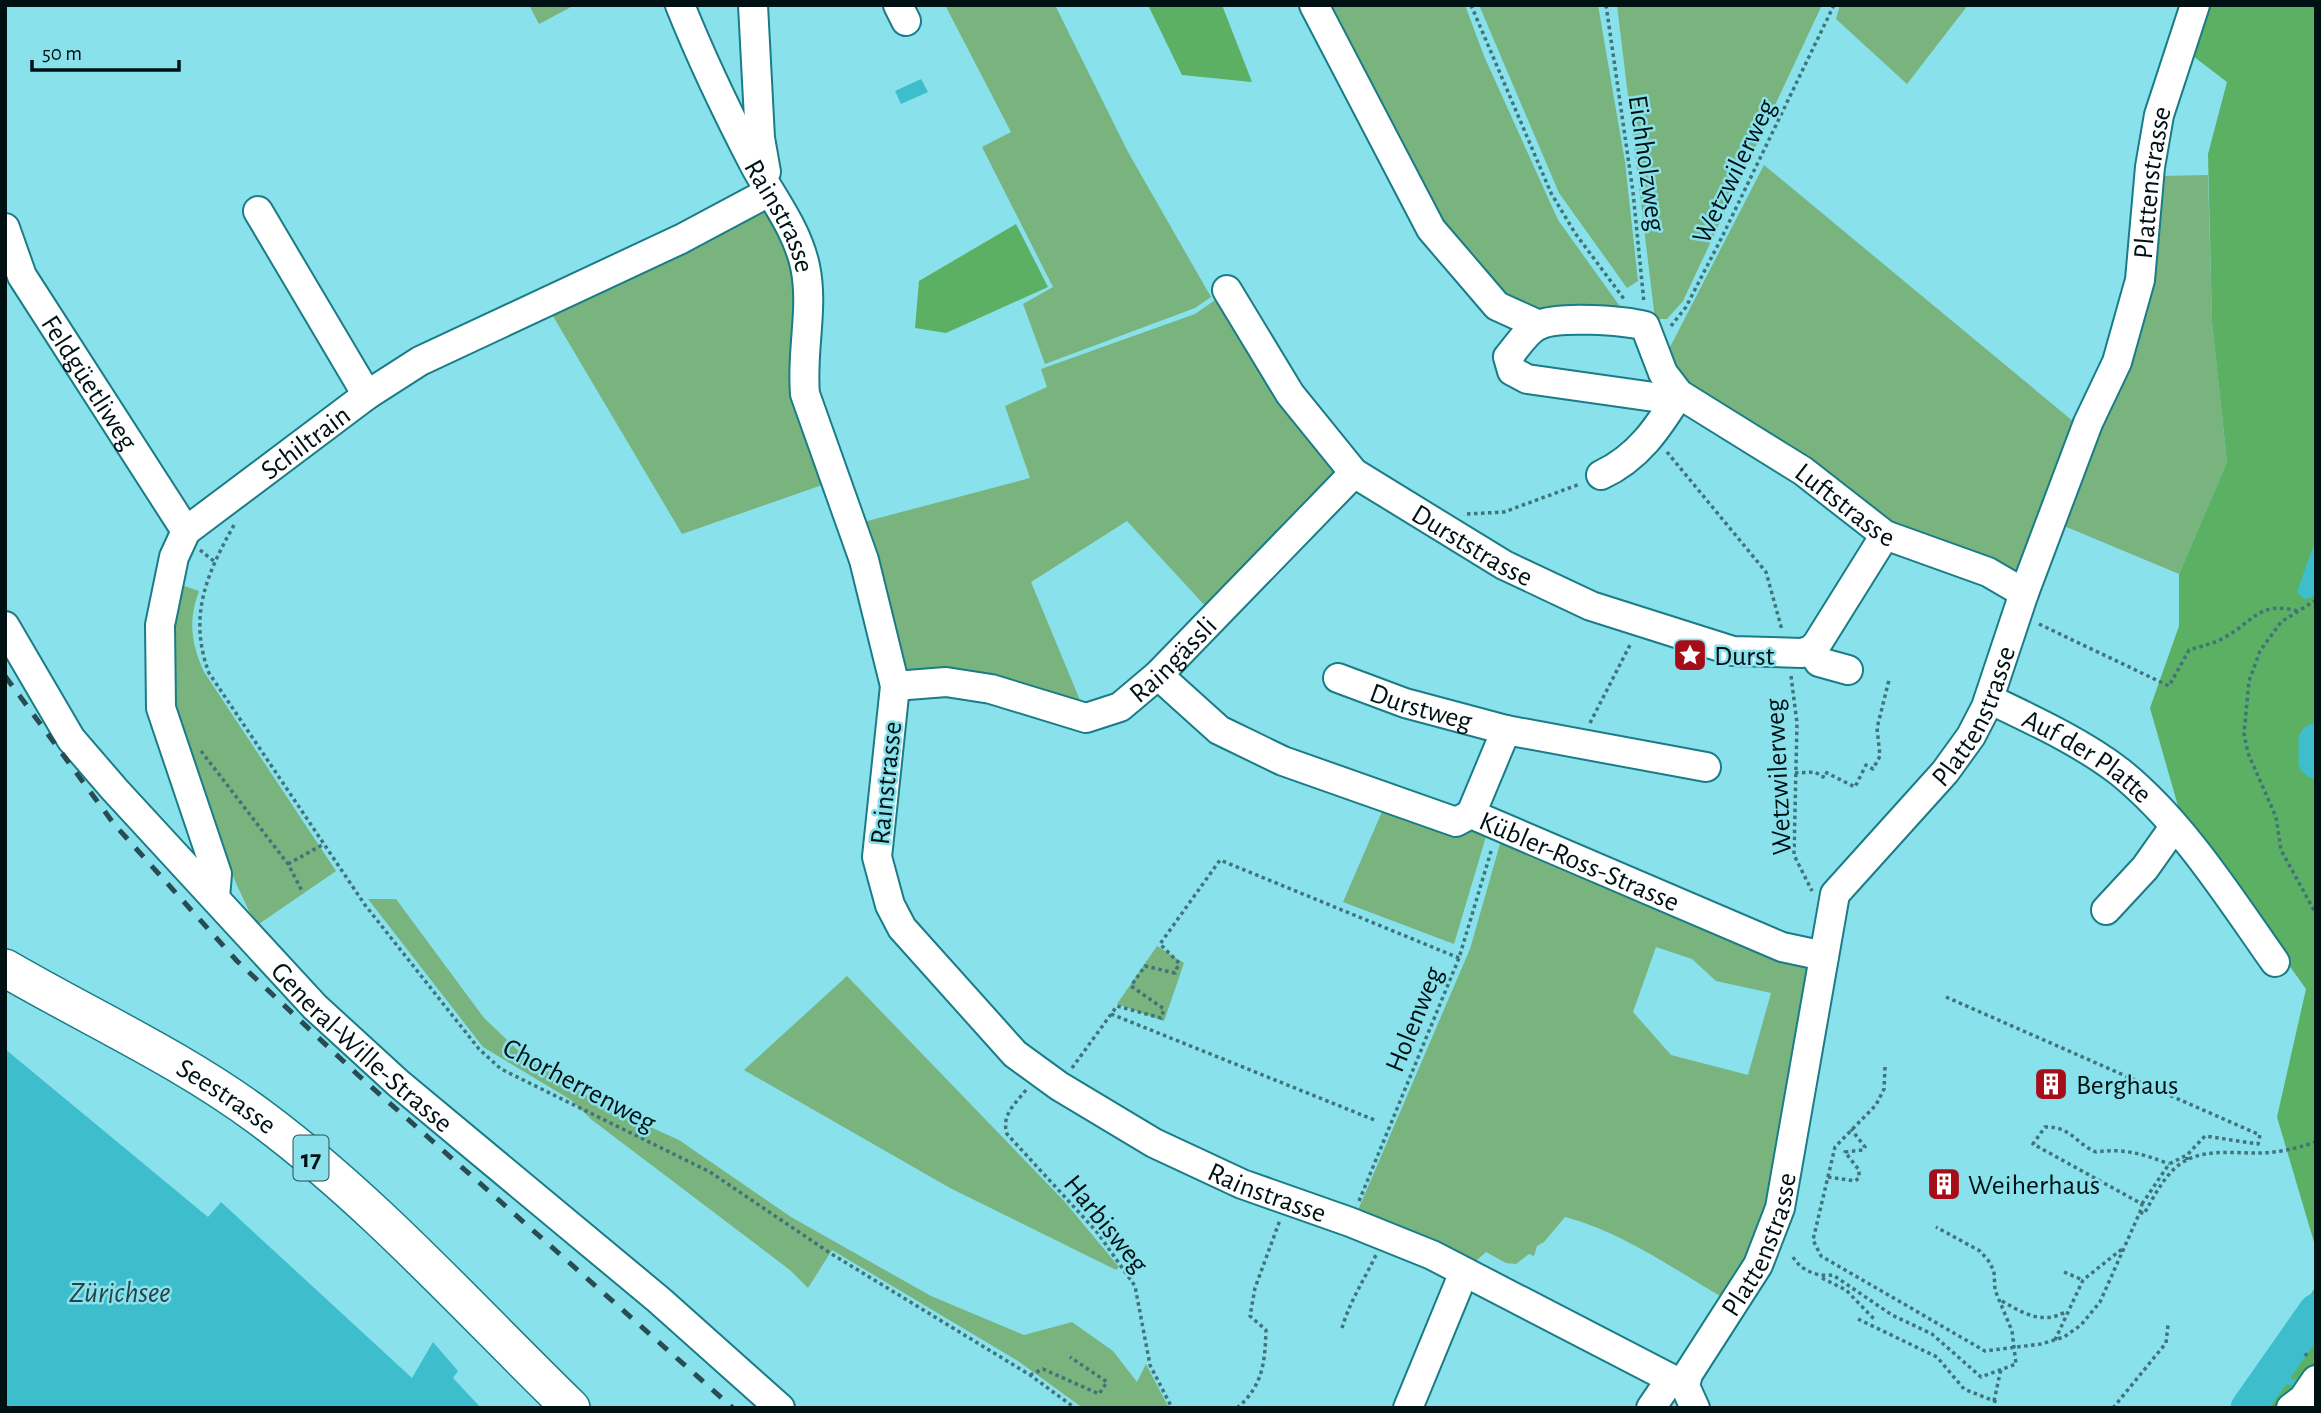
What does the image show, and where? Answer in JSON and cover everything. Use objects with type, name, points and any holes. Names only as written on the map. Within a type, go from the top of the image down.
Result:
[{"type":"main road","name":"Seestrasse","points":[[5,968],[158,1051],[228,1094],[294,1143],[384,1223],[571,1408]]},
{"type":"street","name":"Rainstrasse","points":[[680,5],[734,126],[769,192],[792,228],[806,267],[809,298],[803,372],[806,394],[864,560],[895,686],[877,833],[877,857],[890,905],[920,950],[993,1032],[1046,1084],[1198,1165],[1350,1222],[1464,1272],[1684,1391]]},
{"type":"street","points":[[752,5],[760,138],[769,192]]},
{"type":"street","points":[[1314,5],[1431,229],[1497,306],[1539,325],[1587,320],[1624,320],[1648,335],[1663,373],[1679,394]]},
{"type":"street","name":"Plattenstrasse","points":[[1651,1408],[1684,1391],[1696,1358],[1758,1265],[1780,1208],[1835,894],[1959,755],[1989,699],[2020,603],[2088,423],[2117,362],[2140,280],[2159,115],[2195,5]]},
{"type":"street","name":"Schiltrain","points":[[194,541],[234,495],[367,395],[420,361],[681,239],[769,192]]},
{"type":"street","points":[[258,211],[367,395]]},
{"type":"street","name":"Feldgüetliweg","points":[[5,228],[22,276],[194,541]]},
{"type":"street","name":"Durststrasse","points":[[1227,290],[1290,394],[1354,473],[1504,565],[1591,606],[1641,624],[1733,650],[1800,652],[1819,663],[1848,670]]},
{"type":"street","points":[[1539,325],[1508,357],[1512,371],[1527,379],[1661,398],[1679,394]]},
{"type":"street","points":[[1601,475],[1621,466],[1634,455],[1661,423],[1679,394]]},
{"type":"street","name":"Luftstrasse","points":[[1679,394],[1803,471],[1885,534],[1988,572],[2020,603]]},
{"type":"street","name":"Raingässli","points":[[895,686],[946,682],[991,689],[1086,718],[1120,708],[1158,675],[1354,473]]},
{"type":"street","points":[[1800,652],[1885,534]]},
{"type":"street","points":[[194,541],[174,556],[160,625],[161,708],[217,874],[215,897]]},
{"type":"street","name":"General-Wille-Strasse","points":[[5,626],[71,739],[316,1007],[398,1083],[659,1300],[780,1408]]},
{"type":"street","name":"Kübler-Ross-Strasse","points":[[1158,675],[1219,730],[1283,761],[1456,822],[1471,814],[1782,947],[1824,957]]},
{"type":"street","name":"Durstweg","points":[[1338,678],[1405,702],[1506,730],[1706,767]]},
{"type":"street","name":"Auf der Platte","points":[[1989,699],[2041,724],[2119,771],[2196,852],[2275,962]]},
{"type":"street","name":"Durstweg","points":[[1471,814],[1506,730]]},
{"type":"street","name":"Auf der Platte","points":[[2106,910],[2146,867],[2174,827]]},
{"type":"street","points":[[1408,1408],[1464,1272]]},
{"type":"street","points":[[2291,1408],[2303,1399],[2310,1368]]},
{"type":"path","points":[[1471,5],[1551,193],[1575,233],[1648,335]]},
{"type":"path","name":"Eichholzweg","points":[[1606,5],[1635,204],[1648,335]]},
{"type":"path","name":"Wetzwilerweg","points":[[1648,335],[1668,331],[1686,307],[1834,5]]},
{"type":"path","name":"Wetzwilerweg","points":[[1661,423],[1662,443],[1667,452],[1766,572],[1800,652],[1796,713],[1794,855],[1812,891],[1835,894]]},
{"type":"path","points":[[1460,513],[1504,512],[1601,475]]},
{"type":"path","name":"Chorherrenweg","points":[[234,495],[240,514],[205,586],[198,620],[200,650],[209,673],[322,845],[365,905],[479,1049],[501,1069],[710,1172],[830,1253],[1030,1376],[1075,1408]]},
{"type":"path","points":[[194,541],[215,562]]},
{"type":"path","points":[[2316,600],[2272,631],[2260,651],[2249,681],[2244,743],[2276,817],[2281,850],[2316,914]]},
{"type":"path","points":[[2020,603],[2169,686],[2189,650],[2223,638],[2245,620],[2264,610],[2285,607],[2298,611]]},
{"type":"path","points":[[1579,744],[1641,624]]},
{"type":"path","points":[[1795,773],[1815,772],[1823,777],[1825,772],[1854,787],[1866,765],[1874,769],[1880,756],[1877,727],[1889,680]]},
{"type":"path","points":[[196,744],[288,864],[302,891]]},
{"type":"path","name":"Holenweg","points":[[1350,1222],[1459,958],[1498,826]]},
{"type":"path","points":[[288,864],[322,845]]},
{"type":"path","points":[[1377,1121],[1111,1014],[1116,1006],[1161,1018],[1164,1009],[1131,986],[1145,966],[1175,973],[1179,963],[1160,944],[1220,860],[1459,958]]},
{"type":"path","points":[[1946,997],[2260,1135],[2258,1143],[2205,1136],[2161,1184],[2144,1214],[2140,1212]]},
{"type":"path","name":"Harbisweg","points":[[1111,1014],[1046,1084],[1007,1113],[1004,1121],[1007,1134],[1097,1232],[1135,1286],[1150,1365],[1172,1408]]},
{"type":"path","points":[[1885,1067],[1884,1089],[1876,1105],[1835,1147],[1813,1240],[1821,1256],[1985,1351],[2054,1340],[2081,1325],[2100,1303],[2142,1203],[2169,1164],[2187,1157],[2222,1152],[2262,1153],[2291,1150],[2316,1142]]},
{"type":"path","points":[[2142,1203],[2033,1144],[2034,1140],[2045,1128],[2054,1127],[2076,1136],[2096,1152],[2116,1149],[2146,1155],[2169,1164]]},
{"type":"path","points":[[1828,1177],[1855,1181],[1859,1178],[1859,1170],[1845,1152],[1863,1150],[1865,1147],[1851,1129]]},
{"type":"path","points":[[1237,1408],[1251,1396],[1265,1368],[1266,1330],[1250,1316],[1255,1288],[1284,1209]]},
{"type":"path","points":[[1821,1277],[1833,1275],[1892,1315],[1933,1334],[1981,1377],[2016,1364],[2012,1331],[1995,1290],[1994,1271],[1980,1251],[1936,1227]]},
{"type":"path","points":[[1342,1328],[1348,1306],[1357,1297],[1381,1244]]},
{"type":"path","points":[[2054,1340],[2083,1280],[2101,1263],[2124,1248]]},
{"type":"path","points":[[1793,1257],[1797,1264],[1846,1290],[1876,1321]]},
{"type":"path","points":[[2064,1272],[2083,1280]]},
{"type":"path","points":[[2000,1300],[2021,1312],[2042,1319],[2056,1317],[2068,1310]]},
{"type":"path","points":[[1858,1319],[1937,1357],[1964,1389],[1999,1403]]},
{"type":"path","points":[[2113,1408],[2166,1343],[2168,1325]]},
{"type":"path","points":[[2309,1351],[2310,1368]]},
{"type":"path","points":[[1030,1376],[1043,1369],[1099,1394],[1107,1382],[1070,1357]]},
{"type":"path","points":[[1994,1401],[2001,1369]]},
{"type":"green space","points":[[529,5],[575,5],[539,24]]},
{"type":"green space","points":[[945,5],[1055,5],[1128,152],[1211,297],[1195,308],[1045,364],[1023,304],[1053,287],[982,147],[1011,132]]},
{"type":"green space","points":[[1148,5],[1222,5],[1252,82],[1182,75]]},
{"type":"green space","points":[[1323,5],[1465,5],[1484,56],[1558,220],[1624,312],[1537,314],[1494,295],[1426,204]]},
{"type":"green space","points":[[1479,5],[1598,5],[1625,162],[1638,281],[1627,288],[1559,193]]},
{"type":"green space","points":[[1617,5],[1822,5],[1683,301],[1667,319],[1655,319]]},
{"type":"green space","points":[[1840,5],[1968,5],[1907,84],[1836,19]]},
{"type":"green space","points":[[2205,5],[2316,5],[2316,1249],[2277,1117],[2306,989],[2180,813],[2150,708],[2179,626],[2179,574],[2227,462],[2212,322],[2208,154],[2227,82],[2189,53]]},
{"type":"green space","points":[[1764,165],[2074,422],[2017,574],[1883,523],[1683,384],[1668,351]]},
{"type":"green space","points":[[2208,175],[2212,322],[2227,462],[2179,574],[2057,523],[2159,176]]},
{"type":"green space","points":[[756,206],[783,224],[788,235],[828,483],[682,534],[547,306]]},
{"type":"green space","points":[[1016,224],[1048,287],[946,333],[915,328],[919,281]]},
{"type":"green space","points":[[1218,298],[1345,473],[1208,609],[1127,521],[1031,582],[1084,710],[900,679],[860,523],[1030,478],[1005,406],[1047,387],[1041,369],[1195,314]]},
{"type":"green space","points":[[175,583],[199,591],[193,612],[192,632],[204,672],[336,871],[256,926],[235,881],[171,707]]},
{"type":"green space","points":[[1384,807],[1474,826],[1487,833],[1454,944],[1343,902]]},
{"type":"green space","points":[[1502,837],[1808,966],[1768,1198],[1749,1257],[1722,1297],[1627,1241],[1565,1217],[1544,1242],[1537,1246],[1534,1256],[1529,1254],[1516,1264],[1506,1263],[1486,1252],[1469,1267],[1355,1217],[1470,949]],"holes":[[[1656,947],[1692,959],[1716,981],[1771,993],[1748,1075],[1671,1055],[1633,1012]]]},
{"type":"green space","points":[[368,899],[396,899],[484,1018],[526,1058],[606,1107],[679,1140],[791,1217],[931,1296],[1024,1335],[1072,1322],[1113,1351],[1137,1382],[1146,1364],[1169,1408],[1083,1408],[1018,1361],[832,1250],[808,1288],[790,1270],[592,1120],[571,1100],[483,1047]]},
{"type":"green space","points":[[1157,946],[1184,963],[1164,1021],[1117,1004]]},
{"type":"green space","points":[[847,976],[1064,1201],[1119,1267],[1116,1270],[950,1188],[744,1070]]},
{"type":"green space","points":[[2316,1286],[2316,1408],[2239,1408]]},
{"type":"water","points":[[921,79],[928,92],[901,104],[895,91]]},
{"type":"water","points":[[2316,538],[2316,592],[2311,598],[2304,599],[2297,592]]},
{"type":"water","name":"Zürichsee","points":[[5,1049],[208,1217],[221,1202],[412,1378],[433,1342],[458,1371],[453,1378],[481,1408],[5,1408]]},
{"type":"waterway","points":[[2316,741],[2316,761]]},
{"type":"waterway","points":[[2248,1408],[2316,1311]]},
{"type":"waterway","points":[[2271,1378],[2302,1384]]},
{"type":"railway","points":[[5,676],[114,824],[237,961],[358,1075],[733,1408]]},
{"type":"place","name":"Durst","points":[[1690,655]]},
{"type":"place","name":"Berghaus","points":[[2051,1084]]},
{"type":"place","name":"Weiherhaus","points":[[1944,1184]]}]
